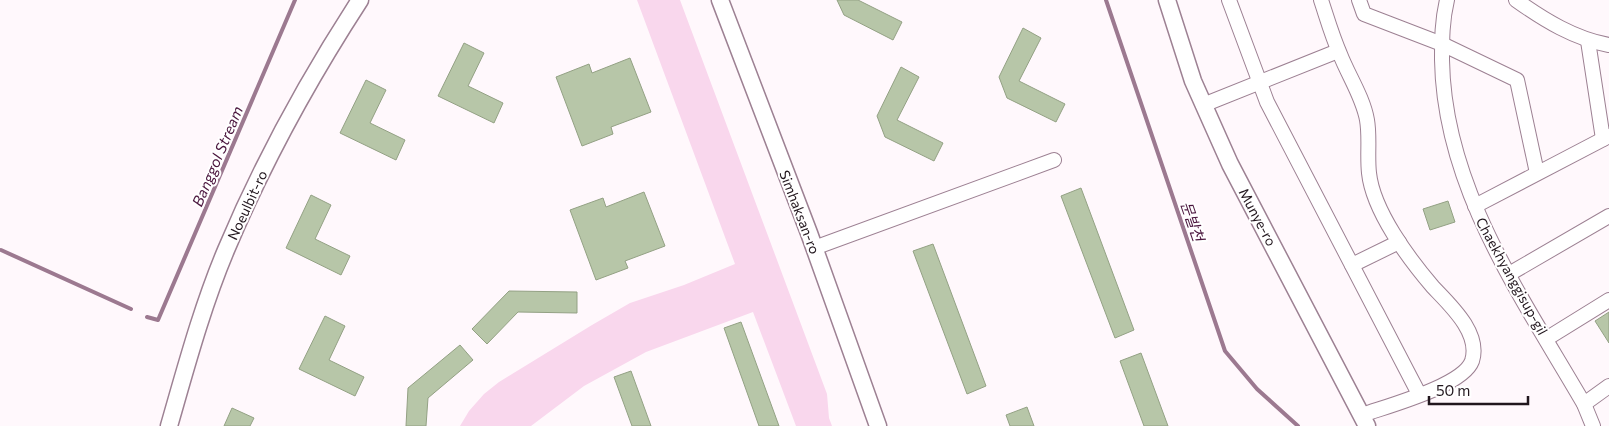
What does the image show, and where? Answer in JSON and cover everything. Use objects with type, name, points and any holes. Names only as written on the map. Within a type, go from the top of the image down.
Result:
[{"type":"street","name":"Noeulbit-ro","points":[[168,426],[203,313],[229,243],[285,124],[309,80],[360,0]]},
{"type":"street","name":"Simhaksan-ro","points":[[720,0],[814,248],[878,426]]},
{"type":"street","name":"Munye-ro","points":[[1167,0],[1193,81],[1230,164],[1365,421]]},
{"type":"street","points":[[1229,0],[1260,83],[1282,132],[1419,394]]},
{"type":"street","points":[[1321,0],[1338,51],[1367,120],[1371,185],[1410,260],[1457,313],[1471,339],[1473,352],[1472,361],[1459,376],[1450,382],[1419,394],[1365,421]]},
{"type":"street","points":[[1359,0],[1364,14],[1442,44],[1517,80],[1537,173]]},
{"type":"street","name":"Chaekhyanggisup-gil","points":[[1447,0],[1442,21],[1442,91],[1456,154],[1485,232],[1584,404],[1593,426]]},
{"type":"street","points":[[1516,0],[1534,13],[1588,41],[1609,44]]},
{"type":"street","points":[[1475,206],[1606,137],[1588,41]]},
{"type":"street","points":[[1203,105],[1338,51]]},
{"type":"street","points":[[814,248],[1054,160]]},
{"type":"street","points":[[1509,274],[1609,216]]},
{"type":"street","points":[[1352,265],[1399,242]]},
{"type":"street","points":[[1546,339],[1609,300]]},
{"type":"street","points":[[1584,404],[1609,386]]},
{"type":"shaded area","points":[[637,0],[680,0],[827,394],[829,418],[832,426],[796,426],[753,312],[646,352],[584,386],[531,426],[460,426],[469,411],[484,394],[499,382],[592,325],[630,303],[684,285],[735,264]]},
{"type":"building","points":[[837,0],[858,0],[902,22],[893,40],[844,15]]},
{"type":"building","points":[[1023,28],[1041,38],[1019,81],[1065,104],[1056,122],[1007,98],[999,77]]},
{"type":"building","points":[[464,43],[484,53],[468,86],[503,103],[494,123],[438,96]]},
{"type":"building","points":[[630,58],[651,112],[611,127],[613,134],[582,146],[556,77],[589,64],[592,73]]},
{"type":"building","points":[[901,67],[919,77],[897,120],[943,143],[934,161],[885,137],[877,116]]},
{"type":"building","points":[[366,80],[386,90],[370,123],[405,140],[396,160],[340,133]]},
{"type":"building","points":[[1081,188],[1134,330],[1115,338],[1061,196]]},
{"type":"building","points":[[644,192],[665,246],[625,261],[628,268],[596,280],[570,210],[603,198],[606,207]]},
{"type":"building","points":[[311,195],[331,205],[315,239],[350,256],[341,275],[286,248]]},
{"type":"building","points":[[1448,201],[1455,222],[1430,230],[1423,209]]},
{"type":"building","points":[[933,244],[986,386],[967,394],[913,251]]},
{"type":"building","points":[[509,291],[577,292],[577,313],[518,312],[487,344],[472,329]]},
{"type":"building","points":[[1609,312],[1609,343],[1595,321]]},
{"type":"building","points":[[325,316],[345,326],[329,360],[364,377],[355,396],[299,369]]},
{"type":"building","points":[[741,322],[779,426],[759,426],[724,328]]},
{"type":"building","points":[[460,345],[473,360],[428,398],[426,426],[406,426],[408,388]]},
{"type":"building","points":[[1141,353],[1168,426],[1144,426],[1120,361]]},
{"type":"building","points":[[631,371],[651,426],[632,426],[614,377]]},
{"type":"building","points":[[1027,407],[1034,426],[1010,426],[1006,415]]},
{"type":"building","points":[[232,408],[254,418],[250,426],[224,426]]},
{"type":"waterway","name":"Banggol Stream","points":[[147,317],[158,320],[295,0]]},
{"type":"waterway","name":"문발천","points":[[1106,0],[1225,351],[1257,389],[1298,426]]},
{"type":"waterway","points":[[1,250],[131,309]]}]
